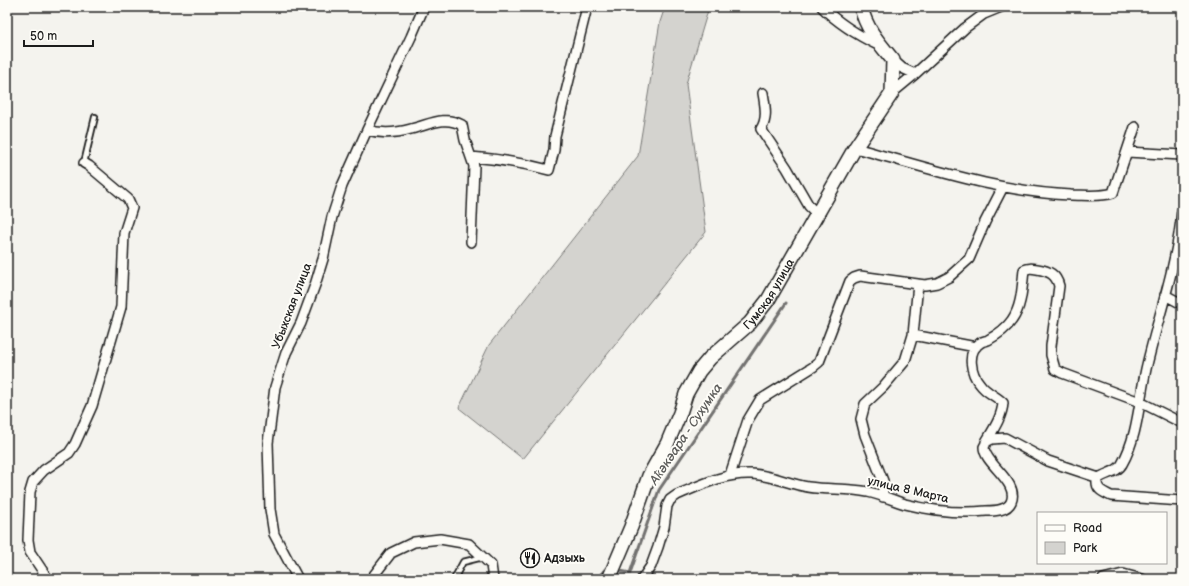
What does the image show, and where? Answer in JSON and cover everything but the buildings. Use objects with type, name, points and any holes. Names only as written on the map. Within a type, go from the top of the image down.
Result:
[{"type":"street","name":"Убыхская улица","points":[[298,579],[274,534],[270,509],[268,443],[275,387],[286,353],[301,323],[315,284],[323,259],[336,204],[367,130],[412,37],[424,7]]},
{"type":"street","points":[[471,157],[514,162],[549,170],[554,150],[555,136],[587,7]]},
{"type":"street","points":[[822,7],[851,30],[882,47]]},
{"type":"street","points":[[861,7],[864,20],[875,39],[902,68],[915,74]]},
{"type":"street","points":[[892,93],[965,28],[984,14],[1001,7]]},
{"type":"street","points":[[892,93],[893,60]]},
{"type":"street","points":[[763,93],[766,113],[761,129],[787,168],[809,206],[817,214]]},
{"type":"street","name":"Гумская улица","points":[[609,579],[631,527],[649,476],[667,444],[686,394],[699,371],[710,358],[750,323],[768,300],[855,148],[892,93]]},
{"type":"street","points":[[367,130],[375,132],[395,132],[446,120],[455,121],[462,125],[465,140],[474,166],[470,242]]},
{"type":"street","points":[[855,148],[980,183],[1054,194],[1105,196],[1113,193],[1135,127]]},
{"type":"street","points":[[1127,152],[1182,155]]},
{"type":"street","points":[[48,579],[30,552],[28,540],[30,492],[34,482],[44,470],[69,453],[75,444],[92,406],[121,307],[124,233],[132,208],[128,199],[84,163]]},
{"type":"street","points":[[730,475],[748,420],[760,400],[814,367],[819,362],[850,282],[854,278],[860,276],[918,284],[937,283],[949,277],[969,259],[985,222],[1003,187]]},
{"type":"street","points":[[1182,211],[1178,253],[1165,296],[1146,371],[1129,451],[1121,466],[1097,480],[1097,486],[1101,492],[1111,496],[1182,501]]},
{"type":"street","points":[[986,442],[1000,416],[1003,403],[1000,399],[987,392],[972,373],[972,354],[980,342],[997,335],[1012,320],[1020,298],[1024,270],[1029,268],[1047,270],[1057,279],[1060,286],[1051,346],[1051,355],[1055,369],[1140,402],[1182,423]]},
{"type":"street","points":[[883,497],[883,481],[862,426],[862,411],[865,404],[883,387],[905,361],[913,335],[918,284]]},
{"type":"street","points":[[1165,296],[1182,304]]},
{"type":"street","points":[[913,335],[976,347]]},
{"type":"street","points":[[986,442],[992,439],[1005,438],[1048,461],[1099,478]]},
{"type":"street","name":"улица 8 Марта","points":[[642,579],[650,566],[658,547],[664,527],[667,506],[670,500],[677,495],[718,478],[730,475],[752,474],[808,487],[853,489],[936,511],[954,513],[978,512],[1005,508],[1010,504],[1012,496],[1011,489],[986,454],[984,448],[986,442]]},
{"type":"street","points":[[371,579],[392,553],[414,542],[440,539],[469,544],[491,565],[493,579]]},
{"type":"street","points":[[1103,579],[1123,574],[1142,579]]},
{"type":"lane","points":[[84,163],[96,117]]},
{"type":"lane","points":[[454,579],[463,562],[483,557]]},
{"type":"green space","points":[[665,7],[709,7],[686,84],[706,232],[523,459],[459,408],[489,345],[638,156],[660,22]]},
{"type":"waterway","name":"Аҟәкәара - Сухумка","points":[[616,570],[630,573],[659,490],[786,303]]},
{"type":"waterway","name":"Аҟәкәара - Сухумка","points":[[597,579],[607,567],[609,568]]},
{"type":"place","name":"Адзыхь","points":[[530,558]]}]
